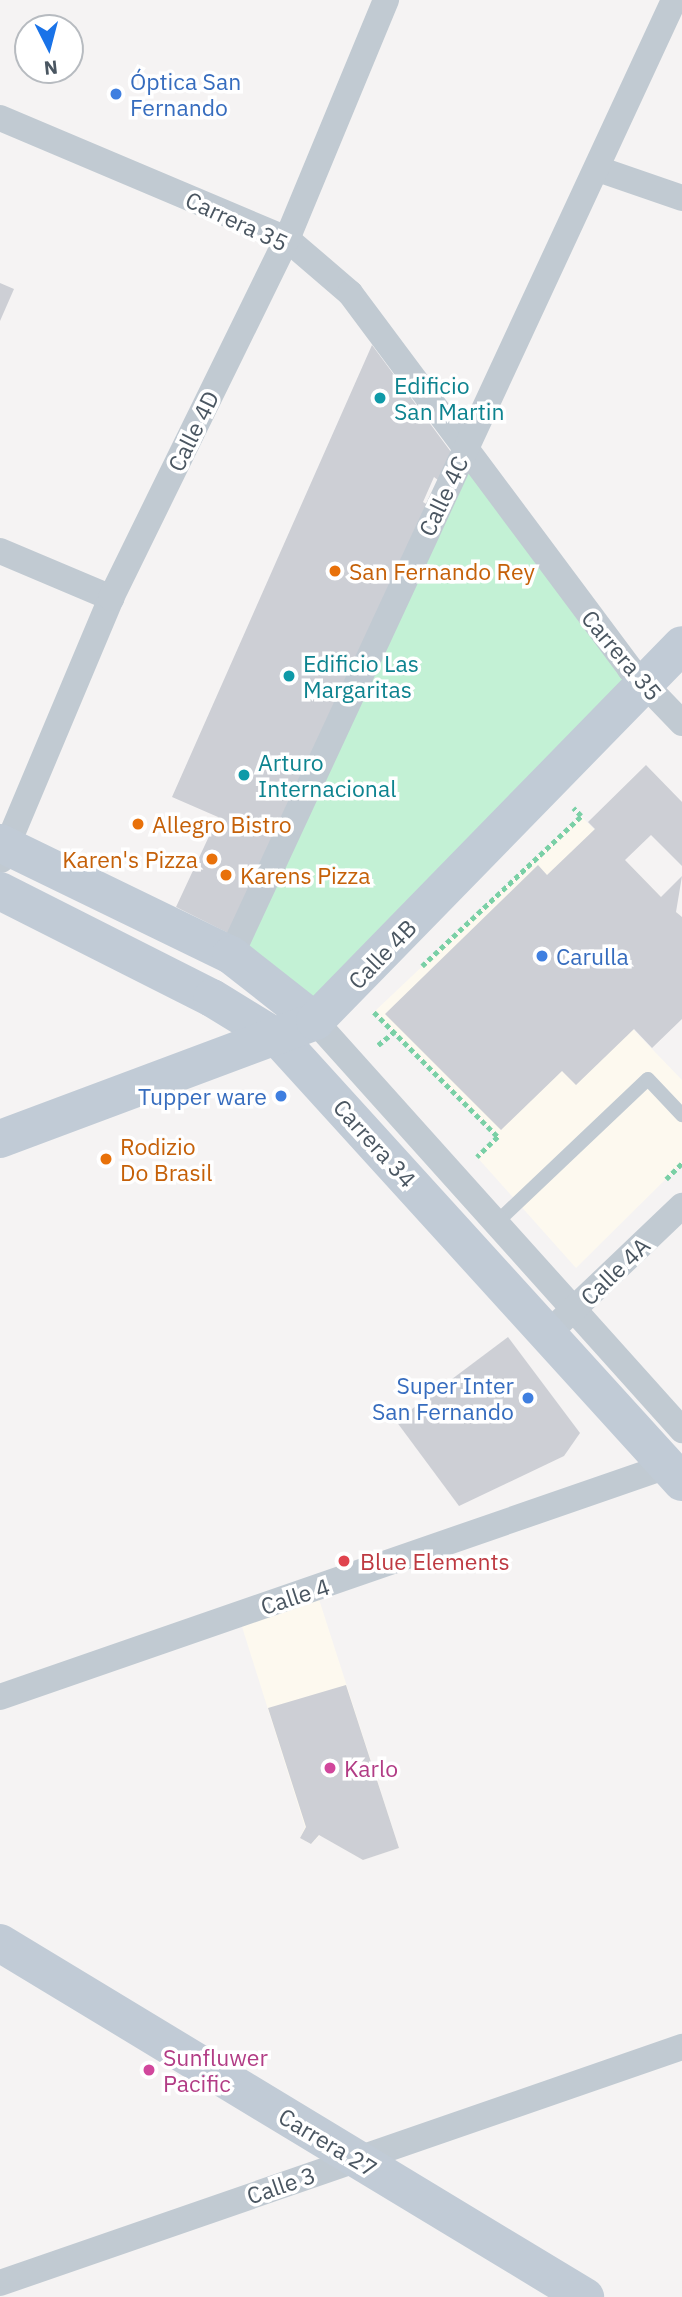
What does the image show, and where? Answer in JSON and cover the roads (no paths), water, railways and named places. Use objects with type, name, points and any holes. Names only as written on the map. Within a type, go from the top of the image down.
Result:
[{"type":"street","name":"Calle 4D","points":[[2,851],[111,598],[287,239],[386,0]]},
{"type":"street","name":"Calle 4C","points":[[231,955],[463,452],[598,169],[674,0]]},
{"type":"street","name":"Carrera 35","points":[[0,118],[287,239],[350,293],[463,452],[644,685],[682,723]]},
{"type":"street","points":[[598,169],[682,198]]},
{"type":"street","points":[[0,551],[111,598]]},
{"type":"street","name":"Calle 4B","points":[[0,1139],[279,1039],[315,1021],[682,645]]},
{"type":"street","name":"Carrera 34","points":[[2,851],[231,955],[315,1021],[496,1223],[560,1322],[675,1474]]},
{"type":"street","name":"Carrera 34","points":[[0,891],[212,998],[279,1039],[560,1322],[682,1430]]},
{"type":"street","name":"Calle 4A","points":[[560,1322],[682,1206]]},
{"type":"street","name":"Calle 4","points":[[0,1697],[675,1474]]},
{"type":"street","name":"Carrera 27","points":[[0,1943],[585,2297]]},
{"type":"street","name":"Calle 3","points":[[0,2283],[682,2047]]},
{"type":"lane","points":[[496,1223],[648,1079],[682,1115]]},
{"type":"place","name":"Óptica San Fernando","points":[[116,94]]},
{"type":"place","name":"Edificio San Martin","points":[[380,398]]},
{"type":"place","name":"San Fernando Rey","points":[[335,571]]},
{"type":"place","name":"Edificio Las Margaritas","points":[[289,676]]},
{"type":"place","name":"Arturo Internacional","points":[[244,775]]},
{"type":"place","name":"Allegro Bistro","points":[[138,824]]},
{"type":"place","name":"Karen's Pizza","points":[[212,859]]},
{"type":"place","name":"Karens Pizza","points":[[226,875]]},
{"type":"place","name":"Carulla","points":[[542,956]]},
{"type":"place","name":"Tupper ware","points":[[281,1096]]},
{"type":"place","name":"Rodizio Do Brasil","points":[[106,1159]]},
{"type":"place","name":"Super Inter San Fernando","points":[[528,1398]]},
{"type":"place","name":"Blue Elements","points":[[344,1561]]},
{"type":"place","name":"Karlo","points":[[330,1768]]},
{"type":"place","name":"Sunfluwer Pacific","points":[[149,2070]]}]
